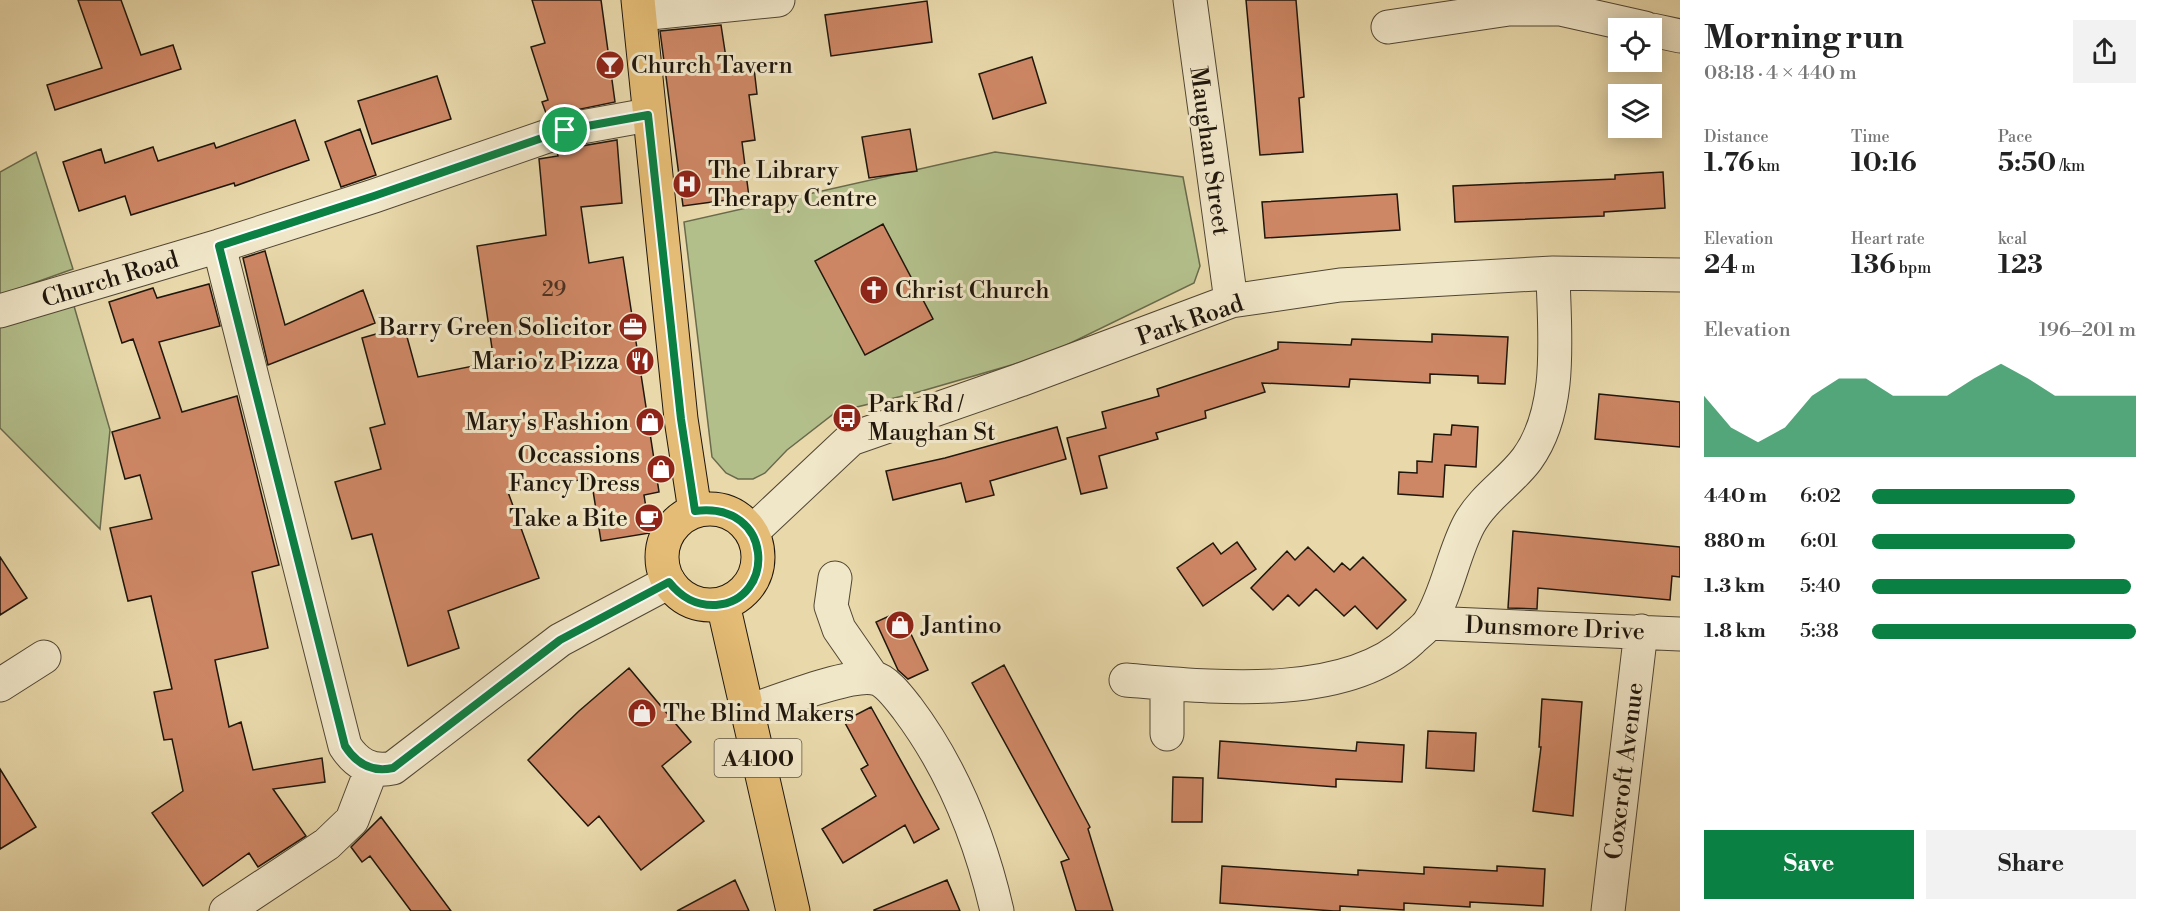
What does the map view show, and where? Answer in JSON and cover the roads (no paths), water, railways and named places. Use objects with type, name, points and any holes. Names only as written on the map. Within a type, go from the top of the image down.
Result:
[{"type":"main road","points":[[639,7],[648,115],[681,419],[695,511]]},
{"type":"main road","points":[[695,511],[723,511],[735,515],[752,532],[758,546],[759,561],[748,588],[736,598],[723,604],[707,605],[692,602],[678,594],[663,568],[662,553],[666,538],[674,525],[695,511]]},
{"type":"main road","name":"A4100","points":[[723,604],[793,911]]},
{"type":"street","points":[[639,7],[778,0]]},
{"type":"street","name":"Maughan Street","points":[[1191,0],[1232,301]]},
{"type":"street","points":[[1388,27],[1469,7],[1560,9],[1608,20]]},
{"type":"street","points":[[1662,32],[1680,36]]},
{"type":"street","name":"Church Road","points":[[0,312],[219,246],[374,196],[565,130],[648,115]]},
{"type":"street","points":[[219,246],[345,746],[354,760],[372,768],[382,770],[393,768],[560,640],[669,582]]},
{"type":"street","points":[[1126,680],[1167,684],[1281,686],[1321,682],[1380,664],[1429,623],[1445,590],[1469,524],[1494,492],[1526,460],[1538,439],[1550,402],[1554,353],[1553,273]]},
{"type":"street","name":"Park Road","points":[[752,532],[851,439],[1020,380],[1232,301],[1340,285],[1553,273],[1680,275]]},
{"type":"street","points":[[835,578],[831,606],[839,628],[873,678],[900,698],[925,731],[958,789],[987,867],[997,911]]},
{"type":"street","name":"Dunsmore Drive","points":[[1429,623],[1680,634]]},
{"type":"street","name":"Coxcroft Avenue","points":[[1608,911],[1641,631]]},
{"type":"street","points":[[0,685],[44,657]]},
{"type":"street","points":[[746,712],[844,681],[873,678]]},
{"type":"street","points":[[1167,684],[1167,734]]},
{"type":"street","points":[[226,911],[327,844],[352,820],[372,768]]},
{"type":"place","name":"Church Tavern","points":[[610,65]]},
{"type":"place","name":"The Library Therapy Centre","points":[[687,184]]},
{"type":"place","name":"Christ Church","points":[[874,290]]},
{"type":"place","name":"Barry Green Solicitor","points":[[633,327]]},
{"type":"place","name":"Mario'z Pizza","points":[[640,361]]},
{"type":"place","name":"Park Rd / Maughan St","points":[[847,418]]},
{"type":"place","name":"Mary's Fashion","points":[[650,422]]},
{"type":"place","name":"Occassions Fancy Dress","points":[[661,469]]},
{"type":"place","name":"Take a Bite","points":[[649,518]]},
{"type":"place","name":"Jantino","points":[[900,625]]},
{"type":"place","name":"The Blind Makers","points":[[642,713]]}]
